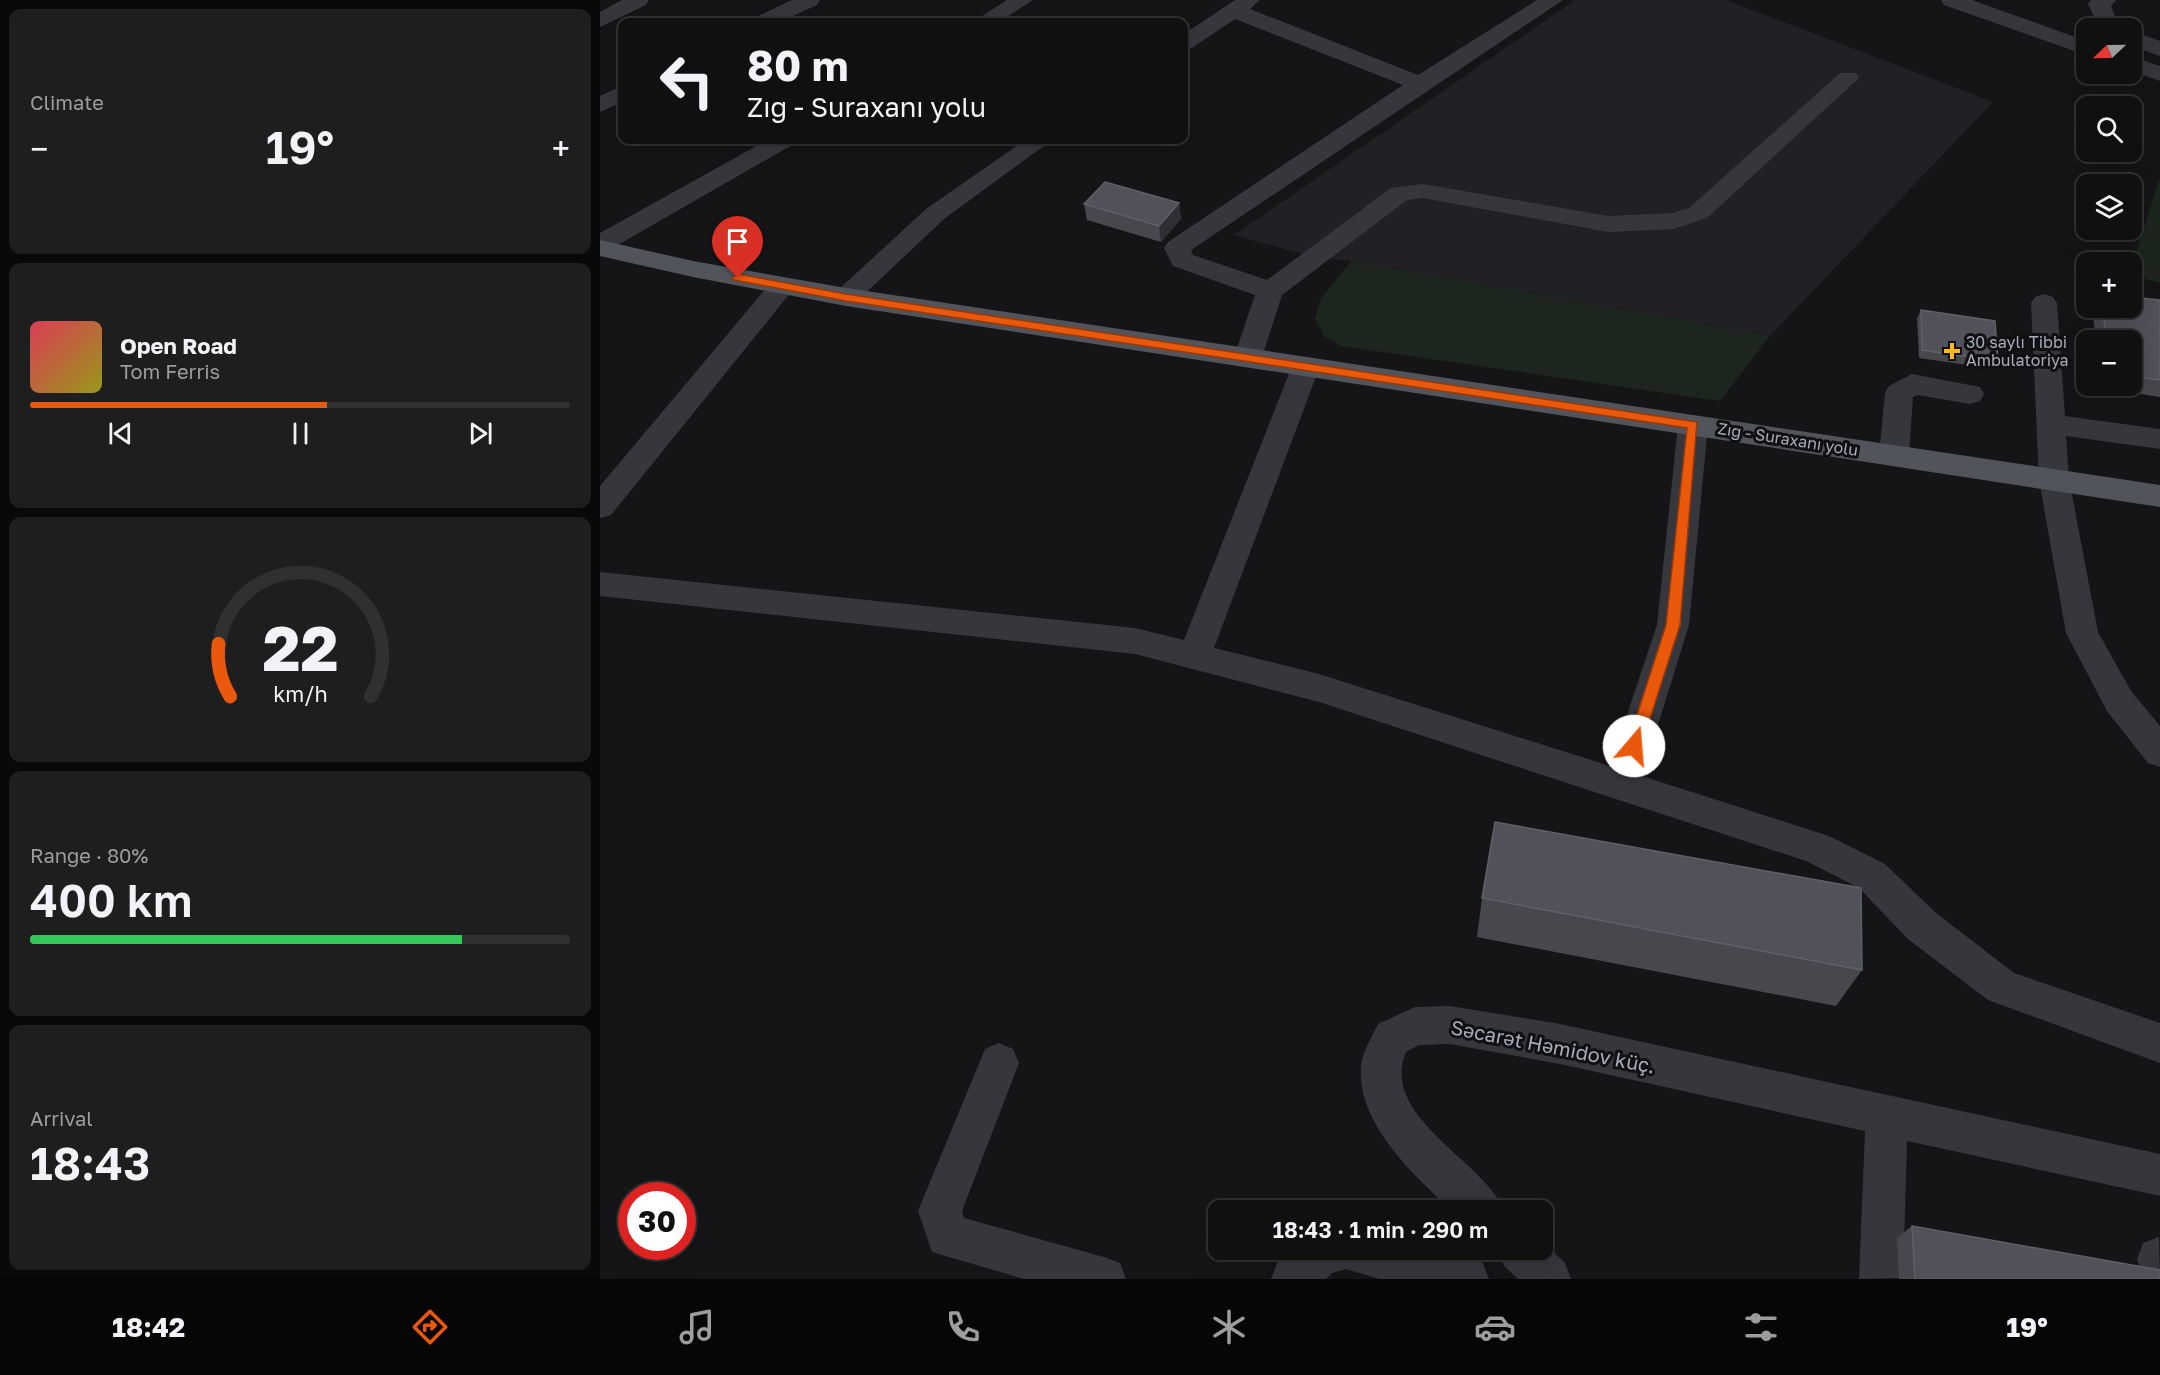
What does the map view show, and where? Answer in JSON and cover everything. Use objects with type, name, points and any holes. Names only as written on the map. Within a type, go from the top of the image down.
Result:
[{"type":"main road","name":"Zığ - Suraxanı yolu","points":[[600,246],[782,286],[846,297],[2160,496]]},
{"type":"street","points":[[600,21],[638,0]]},
{"type":"street","points":[[772,18],[809,0]]},
{"type":"street","points":[[991,18],[1022,0]]},
{"type":"street","points":[[1270,291],[1182,260],[1177,248],[1420,84],[1552,0]]},
{"type":"street","points":[[1952,0],[2076,44]]},
{"type":"street","points":[[2105,0],[2099,4],[2105,18]]},
{"type":"street","points":[[1188,40],[1241,5],[1420,84]]},
{"type":"street","points":[[2142,42],[2160,49]]},
{"type":"street","points":[[2142,68],[2160,74]]},
{"type":"street","points":[[1248,357],[1270,291],[1400,193],[1423,191],[1608,224],[1674,221],[1698,213],[1848,78]]},
{"type":"street","points":[[600,105],[618,95]]},
{"type":"street","points":[[600,246],[777,144]]},
{"type":"street","points":[[846,297],[934,214],[1034,144]]},
{"type":"street","points":[[600,507],[782,286]]},
{"type":"street","points":[[2044,303],[2054,479],[2082,633],[2119,701],[2160,752]]},
{"type":"street","points":[[1194,656],[1306,366]]},
{"type":"street","points":[[1894,455],[1899,393],[1912,384],[1970,394]]},
{"type":"street","points":[[2051,424],[2160,439]]},
{"type":"street","points":[[1622,786],[1673,625],[1693,425]]},
{"type":"street","points":[[600,584],[1135,641],[1319,688],[1816,848],[1872,876],[1922,926],[2002,987],[2160,1043]]},
{"type":"street","name":"Səcarət Həmidov küç.","points":[[1472,1200],[1410,1138],[1385,1098],[1381,1066],[1392,1038],[1415,1026],[1450,1025],[1560,1044],[2160,1174]]},
{"type":"street","points":[[999,1064],[940,1211],[948,1236],[1104,1279]]},
{"type":"street","points":[[1881,1278],[1887,1116]]},
{"type":"street","points":[[1293,1279],[1313,1260]]},
{"type":"street","points":[[1392,1260],[1467,1279]]},
{"type":"street","points":[[1530,1260],[1549,1279]]},
{"type":"shaded area","points":[[1575,0],[1726,0],[1993,102],[1770,336],[1351,261],[1313,257],[1234,235]]},
{"type":"shaded area","points":[[2160,177],[2160,283],[2142,278],[2142,252],[2136,252],[2140,240],[2142,240]]},
{"type":"shaded area","points":[[1351,261],[1770,336],[1720,401],[1341,346],[1324,336],[1315,319],[1320,300]]},
{"type":"building","points":[[1105,182],[1179,203],[1159,226],[1084,204]]},
{"type":"building","points":[[2142,298],[2160,300],[2160,380],[2142,377],[2142,330],[2105,330],[2104,318],[2142,318]]},
{"type":"building","points":[[1921,310],[1995,321],[1998,361],[1922,350]]},
{"type":"building","points":[[1495,822],[1861,888],[1862,970],[1482,898]]},
{"type":"building","points":[[1912,1226],[2160,1270],[2160,1279],[1915,1279]]},
{"type":"place","name":"30 saylı Tibbi Ambulatoriya","points":[[1952,351]]},
{"type":"route","points":[[738,278],[846,297],[1693,425],[1673,625],[1634,746]]}]
